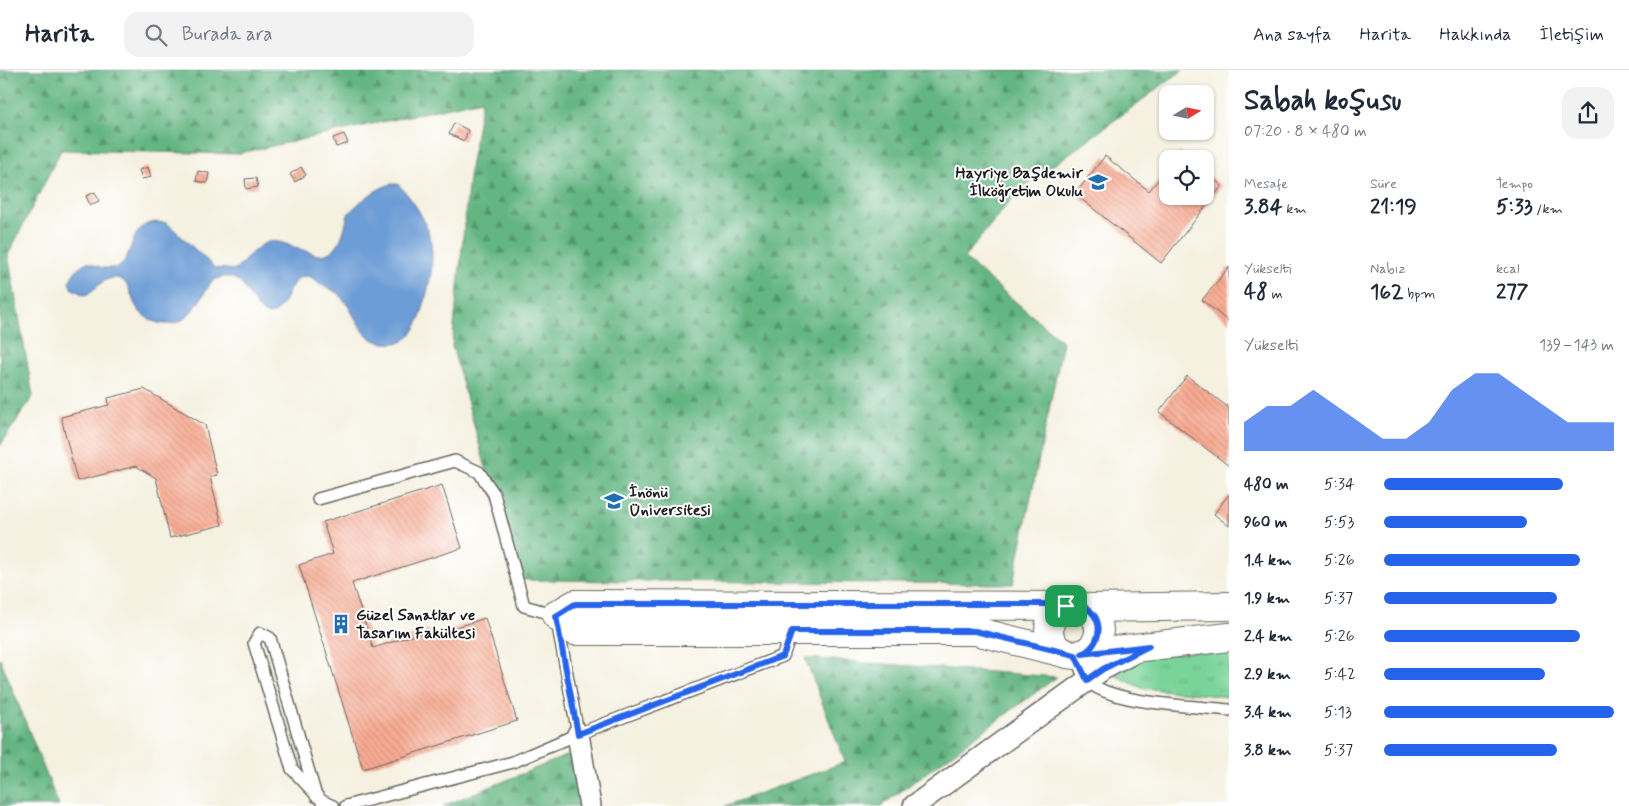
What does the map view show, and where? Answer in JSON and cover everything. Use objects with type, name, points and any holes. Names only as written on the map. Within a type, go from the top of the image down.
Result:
[{"type":"main road","points":[[1229,606],[575,604],[556,616],[575,630],[975,631],[1075,654],[1094,646],[1099,633],[1097,618],[1077,607],[1055,614],[1049,627],[1052,641],[1061,652],[1075,654],[1229,637]]},
{"type":"street","points":[[914,806],[1103,669],[1149,646]]},
{"type":"street","points":[[578,734],[590,806]]},
{"type":"lane","points":[[318,499],[455,461],[479,472],[494,494],[524,606],[556,616],[578,734]]},
{"type":"lane","points":[[346,806],[513,762],[578,734],[783,656],[792,631]]},
{"type":"lane","points":[[316,796],[270,638],[260,633],[254,643],[292,769],[316,796],[333,806]]},
{"type":"lane","points":[[1075,654],[1087,680],[1112,693],[1139,700],[1229,710]]},
{"type":"green space","points":[[0,70],[1183,70],[1163,85],[1159,85],[1159,88],[1017,192],[964,258],[1063,342],[1013,584],[517,580],[452,346],[470,168],[482,100],[236,154],[61,150],[8,255],[33,396],[0,446]]},
{"type":"green space","points":[[1229,648],[1229,697],[1142,688],[1114,675],[1138,658]]},
{"type":"green space","points":[[0,658],[59,806],[0,806]]},
{"type":"green space","points":[[805,658],[1057,677],[881,806],[725,806],[845,762]]},
{"type":"green space","points":[[573,753],[585,806],[443,806]]},
{"type":"water","points":[[391,184],[398,184],[419,211],[426,224],[432,252],[432,267],[420,318],[415,329],[402,342],[387,343],[376,341],[368,336],[337,293],[307,276],[300,277],[295,281],[280,308],[275,313],[268,315],[254,303],[239,281],[223,277],[212,281],[189,314],[173,324],[153,321],[141,313],[127,284],[119,279],[108,279],[84,295],[71,288],[69,282],[78,268],[87,262],[103,268],[118,268],[129,252],[139,230],[145,225],[154,222],[167,223],[215,268],[236,270],[257,248],[265,243],[281,243],[318,255],[325,254],[336,247],[340,241],[348,214],[368,196]]},
{"type":"building","points":[[454,123],[468,130],[464,141],[449,134]]},
{"type":"building","points":[[344,134],[348,143],[336,147],[333,138]]},
{"type":"building","points":[[1105,156],[1149,191],[1159,179],[1159,205],[1207,205],[1161,263],[1075,194]]},
{"type":"building","points":[[148,167],[151,177],[142,179],[139,170]]},
{"type":"building","points":[[301,167],[306,175],[295,182],[290,174]]},
{"type":"building","points":[[198,171],[209,173],[207,183],[196,181]]},
{"type":"building","points":[[256,178],[258,187],[246,189],[245,179]]},
{"type":"building","points":[[1214,179],[1222,186],[1214,196]]},
{"type":"building","points":[[95,192],[99,201],[90,205],[86,196]]},
{"type":"building","points":[[1229,267],[1229,322],[1202,300]]},
{"type":"building","points":[[1187,376],[1229,408],[1229,466],[1159,412]]},
{"type":"building","points":[[144,389],[205,425],[217,475],[210,477],[222,525],[170,538],[156,478],[136,466],[77,481],[61,417],[109,405],[108,398]]},
{"type":"building","name":"Güzel Sanatlar ve Tasarım Fakültesi","points":[[442,485],[462,548],[352,583],[373,648],[430,630],[432,635],[485,618],[517,721],[363,769],[299,565],[333,554],[323,522]]},
{"type":"building","points":[[1229,494],[1229,526],[1214,514]]},
{"type":"place","name":"Hayriye Başdemir İlköğretim Okulu","points":[[1098,182]]},
{"type":"place","name":"İnönü Üniversitesi","points":[[614,501]]},
{"type":"place","name":"Güzel Sanatlar ve Tasarım Fakültesi","points":[[341,624]]},
{"type":"route","points":[[575,604],[1066,606],[1081,605],[1093,612],[1097,618],[1099,625],[1098,639],[1089,651],[1082,654],[1149,646],[1103,669],[1087,680],[1075,655],[975,631],[792,631],[783,656],[578,734],[556,616],[575,604]]}]
